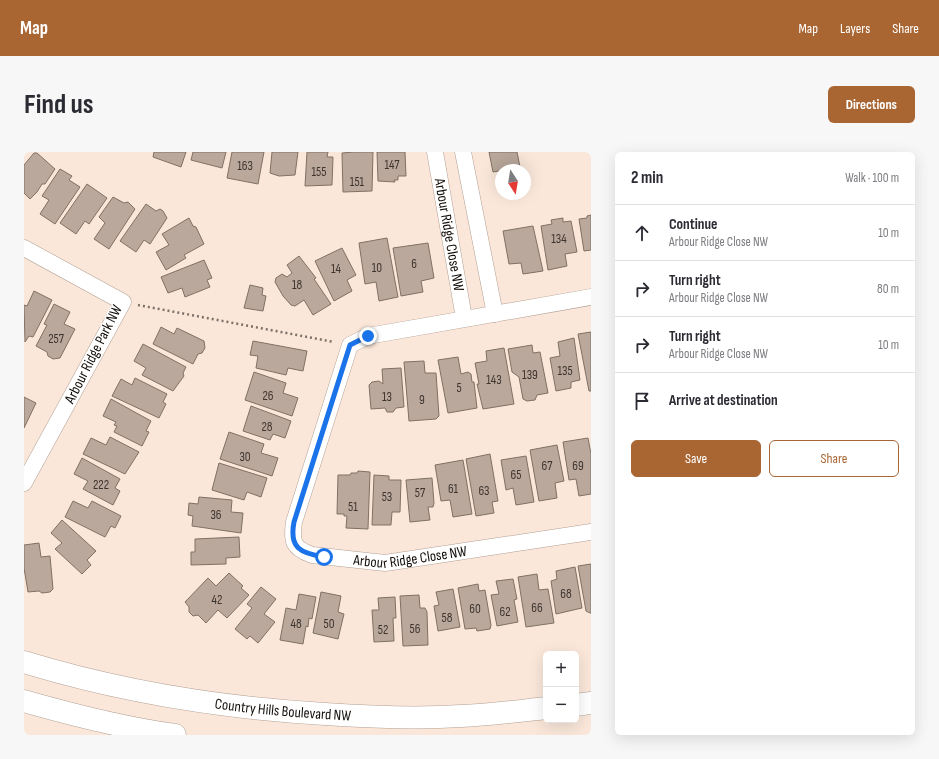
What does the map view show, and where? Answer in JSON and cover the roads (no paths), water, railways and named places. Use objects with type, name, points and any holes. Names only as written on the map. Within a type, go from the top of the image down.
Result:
[{"type":"main road","name":"Country Hills Boulevard NW","points":[[24,662],[68,676],[180,699],[230,707],[362,716],[461,716],[543,708]]},
{"type":"main road","points":[[24,701],[62,712],[151,732],[175,735]]},
{"type":"main road","points":[[579,704],[591,702]]},
{"type":"street","name":"Arbour Ridge Close NW","points":[[435,152],[464,318],[368,336],[350,345],[294,522],[292,534],[295,546],[302,551],[324,557],[385,563],[591,532]]},
{"type":"street","name":"Arbour Ridge Close NW","points":[[463,152],[495,314]]},
{"type":"street","name":"Arbour Ridge Park NW","points":[[24,248],[123,302],[24,483]]},
{"type":"street","points":[[464,318],[591,297]]}]
